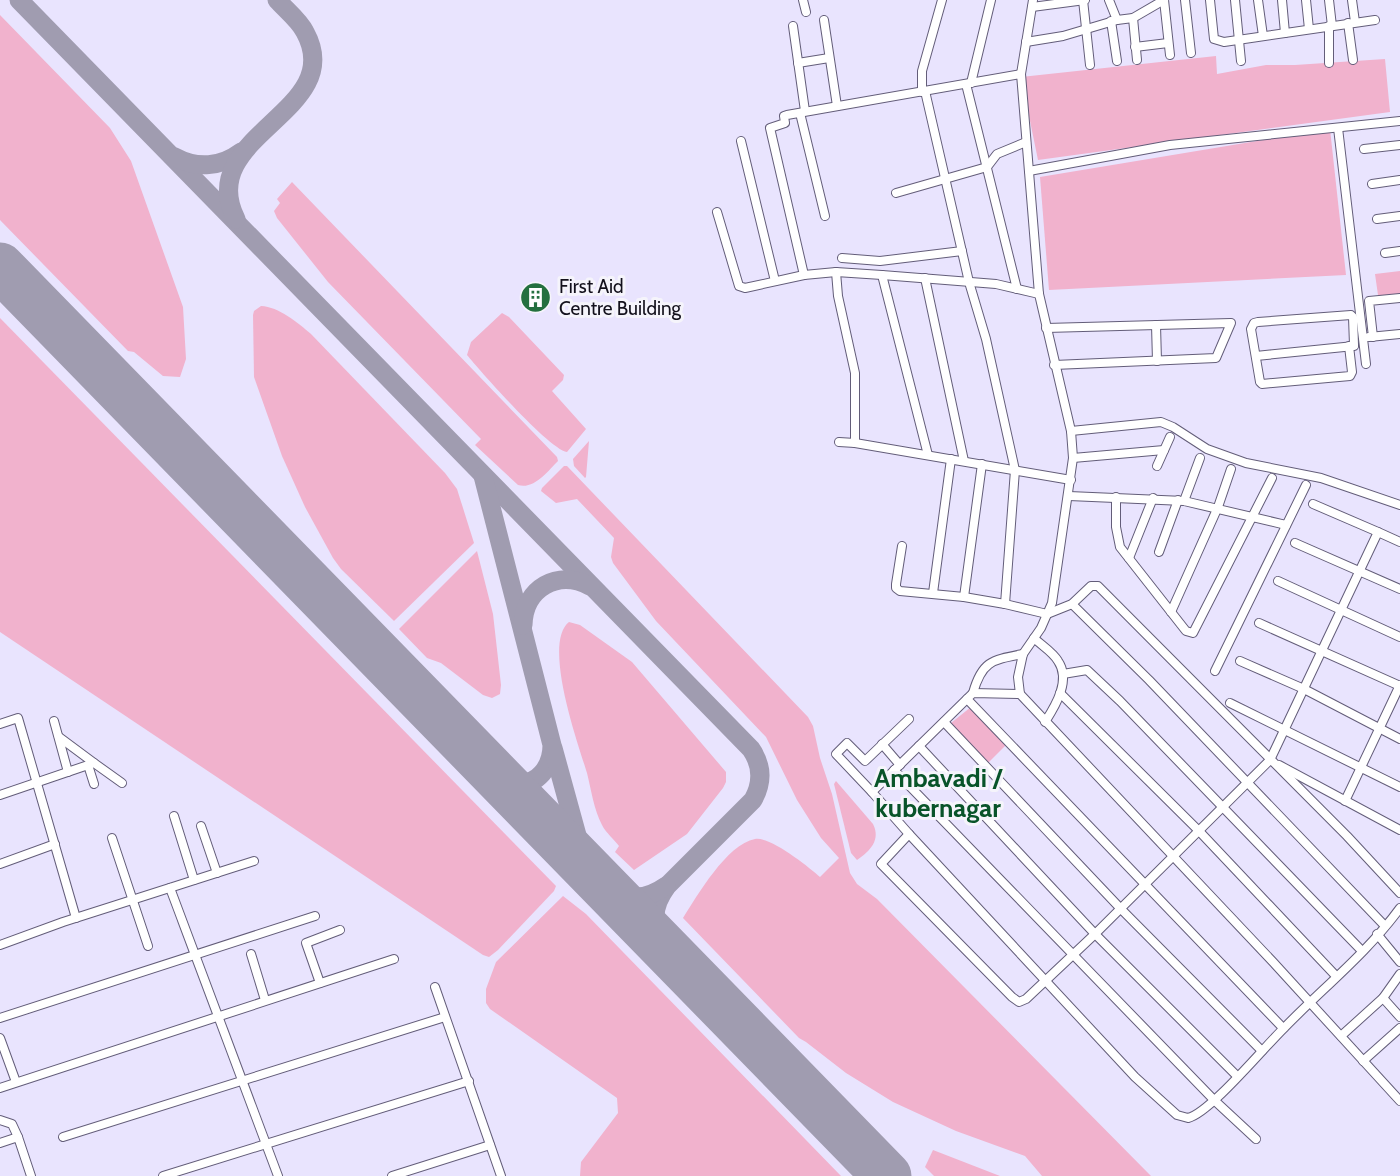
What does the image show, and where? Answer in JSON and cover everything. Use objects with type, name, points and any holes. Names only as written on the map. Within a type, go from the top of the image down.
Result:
[{"type":"street","points":[[803,0],[806,12]]},
{"type":"street","points":[[942,0],[922,71],[923,92],[969,282],[986,339],[1015,470],[1005,604]]},
{"type":"street","points":[[991,0],[969,83],[986,167],[1017,289]]},
{"type":"street","points":[[1090,65],[1084,0],[1033,4],[1021,74],[1039,294],[1070,431],[1073,458],[1072,480],[1052,603],[1023,654],[1018,677],[1020,694],[1400,1101]]},
{"type":"street","points":[[1109,0],[1114,21],[1116,61]]},
{"type":"street","points":[[1026,42],[1133,18],[1164,0],[1170,55]]},
{"type":"street","points":[[1185,0],[1191,53]]},
{"type":"street","points":[[1210,0],[1214,39],[1224,42],[1375,20]]},
{"type":"street","points":[[1235,0],[1241,61]]},
{"type":"street","points":[[1258,0],[1263,36]]},
{"type":"street","points":[[1282,0],[1285,33]]},
{"type":"street","points":[[1306,0],[1309,29]]},
{"type":"street","points":[[1329,0],[1329,63]]},
{"type":"street","points":[[1352,0],[1353,60]]},
{"type":"street","points":[[1133,18],[1137,60]]},
{"type":"street","points":[[824,20],[837,106]]},
{"type":"street","points":[[793,26],[803,112],[825,216]]},
{"type":"street","points":[[1135,47],[1168,43]]},
{"type":"street","points":[[798,63],[829,58]]},
{"type":"street","points":[[804,275],[770,128],[785,122],[784,116],[1021,74]]},
{"type":"street","points":[[1029,171],[1170,145],[1400,121]]},
{"type":"street","points":[[1338,128],[1358,343],[1352,372],[1347,377],[1262,384],[1259,382],[1251,329],[1254,323],[1258,322],[1351,315],[1358,343],[1366,364]]},
{"type":"street","points":[[741,141],[775,281]]},
{"type":"street","points":[[896,193],[986,167],[997,154],[1027,142]]},
{"type":"street","points":[[1364,149],[1400,145]]},
{"type":"street","points":[[1372,184],[1400,180]]},
{"type":"street","points":[[717,212],[739,286],[745,288],[804,275],[836,272],[969,282],[1039,294]]},
{"type":"street","points":[[1377,219],[1400,216]]},
{"type":"street","points":[[842,258],[880,261],[962,251]]},
{"type":"street","points":[[1385,253],[1400,251]]},
{"type":"street","points":[[836,272],[838,296],[855,373],[855,443]]},
{"type":"street","points":[[882,275],[928,455]]},
{"type":"street","points":[[925,278],[964,461]]},
{"type":"street","points":[[1373,337],[1369,301],[1400,298]]},
{"type":"street","points":[[1046,328],[1231,323],[1216,358],[1054,365]]},
{"type":"street","points":[[1156,325],[1157,361]]},
{"type":"street","points":[[1256,356],[1358,343],[1373,337],[1400,334]]},
{"type":"street","points":[[1070,431],[1161,422],[1220,454],[1246,463],[1321,478],[1400,505]]},
{"type":"street","points":[[1157,466],[1170,437]]},
{"type":"street","points":[[839,442],[951,458],[1072,480]]},
{"type":"street","points":[[1073,458],[1164,450]]},
{"type":"street","points":[[933,593],[951,458]]},
{"type":"street","points":[[1160,552],[1200,458]]},
{"type":"street","points":[[964,597],[982,464]]},
{"type":"street","points":[[1171,612],[1218,507],[1231,469]]},
{"type":"street","points":[[1116,497],[1117,538],[1120,547],[1186,631],[1193,633],[1272,478]]},
{"type":"street","points":[[1215,671],[1306,485]]},
{"type":"street","points":[[1069,496],[1181,500],[1286,525]]},
{"type":"street","points":[[1129,558],[1153,498]]},
{"type":"street","points":[[1313,504],[1400,542]]},
{"type":"street","points":[[909,834],[881,864],[1012,997],[1020,1002],[1026,999],[1121,909],[1270,760],[1378,532]]},
{"type":"street","points":[[1295,543],[1400,589]]},
{"type":"street","points":[[902,546],[896,588],[900,591],[964,597],[1047,614],[1072,604],[1091,586],[1098,586],[1400,893]]},
{"type":"street","points":[[1278,581],[1400,637]]},
{"type":"street","points":[[1072,604],[1248,782],[1385,926]]},
{"type":"street","points":[[1259,623],[1400,686],[1345,801]]},
{"type":"street","points":[[1034,638],[1058,660],[1063,674],[1060,693],[1045,722]]},
{"type":"street","points":[[872,792],[970,696],[979,673],[999,659],[1023,654]]},
{"type":"street","points":[[1240,661],[1400,739]]},
{"type":"street","points":[[1063,674],[1087,670],[1362,951]]},
{"type":"street","points":[[1060,693],[1199,831],[1336,976]]},
{"type":"street","points":[[970,696],[1020,694]]},
{"type":"street","points":[[970,696],[1283,1028]]},
{"type":"street","points":[[1230,703],[1400,787]]},
{"type":"street","points":[[0,724],[18,718],[76,918]]},
{"type":"street","points":[[909,719],[865,761],[848,743],[836,754],[1135,1077],[1177,1115],[1188,1118],[1194,1116],[1214,1100],[1362,951],[1400,908]]},
{"type":"street","points":[[54,721],[68,772]]},
{"type":"street","points":[[944,722],[1121,909],[1262,1051]]},
{"type":"street","points":[[59,737],[91,764],[122,783]]},
{"type":"street","points":[[882,744],[897,767],[1073,954],[1214,1100],[1256,1139]]},
{"type":"street","points":[[919,746],[1095,934],[1237,1076]]},
{"type":"street","points":[[1270,760],[1400,830]]},
{"type":"street","points":[[0,795],[91,764]]},
{"type":"street","points":[[91,764],[94,784]]},
{"type":"street","points":[[174,816],[194,880]]},
{"type":"street","points":[[201,826],[217,873]]},
{"type":"street","points":[[112,838],[148,946]]},
{"type":"street","points":[[0,864],[55,844]]},
{"type":"street","points":[[0,945],[254,861]]},
{"type":"street","points":[[170,888],[278,1176]]},
{"type":"street","points":[[0,1018],[316,916]]},
{"type":"street","points":[[320,982],[306,943],[340,930]]},
{"type":"street","points":[[1377,934],[1400,962]]},
{"type":"street","points":[[251,954],[265,1000]]},
{"type":"street","points":[[0,1087],[394,959]]},
{"type":"street","points":[[1341,1036],[1383,998],[1400,974]]},
{"type":"street","points":[[435,987],[501,1176]]},
{"type":"street","points":[[1383,998],[1400,1017]]},
{"type":"street","points":[[63,1138],[445,1017]]},
{"type":"street","points":[[1363,1061],[1400,1028]]},
{"type":"street","points":[[0,1038],[16,1082]]},
{"type":"street","points":[[169,1175],[469,1081]]},
{"type":"street","points":[[0,1120],[12,1124],[31,1176]]},
{"type":"street","points":[[1,1140],[18,1137]]},
{"type":"street","points":[[392,1176],[490,1145]]},
{"type":"shaded area","points":[[0,15],[110,128],[131,161],[183,307],[186,359],[180,377],[163,376],[134,352],[128,351],[0,220]]},
{"type":"shaded area","points":[[1216,56],[1217,74],[1266,65],[1385,59],[1390,112],[1038,160],[1021,77]]},
{"type":"shaded area","points":[[1330,129],[1346,275],[1049,290],[1040,177]]},
{"type":"shaded area","points":[[292,182],[557,457],[558,461],[540,479],[530,485],[518,485],[475,445],[481,439],[328,282],[274,211],[280,203],[277,199]]},
{"type":"shaded area","points":[[1400,271],[1400,299],[1379,302],[1375,274]]},
{"type":"shaded area","points":[[261,306],[281,312],[311,334],[445,473],[457,489],[474,543],[394,621],[333,558],[305,507],[282,456],[254,377],[253,315]]},
{"type":"shaded area","points":[[502,313],[509,317],[564,375],[563,380],[552,391],[586,429],[567,452],[558,448],[531,424],[467,355],[471,342]]},
{"type":"shaded area","points":[[0,318],[556,886],[489,957],[0,632]]},
{"type":"shaded area","points":[[589,441],[585,478],[574,466],[573,459]]},
{"type":"shaded area","points":[[567,466],[808,717],[832,794],[850,873],[857,884],[877,899],[1151,1176],[1042,1176],[1025,1156],[956,1131],[893,1102],[846,1073],[799,1038],[683,918],[714,872],[744,843],[755,839],[770,842],[820,877],[839,858],[821,838],[797,800],[766,737],[656,621],[613,563],[611,557],[614,538],[577,499],[556,503],[541,491]]},
{"type":"shaded area","points":[[477,551],[493,614],[501,685],[500,694],[492,698],[483,695],[441,663],[427,658],[399,629]]},
{"type":"shaded area","points":[[569,622],[580,625],[632,662],[726,772],[723,788],[687,834],[634,870],[615,852],[619,846],[599,819],[570,718],[560,671],[559,650],[562,633]]},
{"type":"shaded area","points":[[971,707],[1006,745],[987,764],[951,723]]},
{"type":"shaded area","points":[[836,781],[873,824],[875,830],[873,845],[857,860],[851,853],[834,784]]},
{"type":"shaded area","points":[[563,896],[586,914],[841,1176],[580,1176],[581,1162],[618,1113],[617,1098],[490,1009],[486,1003],[486,989],[496,962]]},
{"type":"shaded area","points":[[933,1150],[1000,1176],[934,1176],[925,1167]]},
{"type":"taxiway","points":[[19,0],[751,749],[760,774],[753,800],[667,886],[656,907],[659,934],[678,962]]},
{"type":"taxiway","points":[[236,219],[228,190],[235,166],[251,144],[291,104],[307,83],[313,60],[305,32],[277,0]]},
{"type":"taxiway","points":[[175,157],[209,165],[225,161],[241,152]]},
{"type":"taxiway","points":[[483,476],[552,745],[546,767],[530,782],[511,782],[493,774]]},
{"type":"taxiway","points":[[523,625],[529,601],[545,585],[566,580],[590,586]]},
{"type":"taxiway","points":[[553,748],[586,868]]},
{"type":"taxiway","points":[[597,880],[631,897],[647,895],[666,886]]},
{"type":"runway","points":[[0,267],[887,1176]]},
{"type":"place","name":"First Aid Centre Building","points":[[536,297]]},
{"type":"district","name":"Ambavadi / kubernagar","points":[[938,793]]}]
